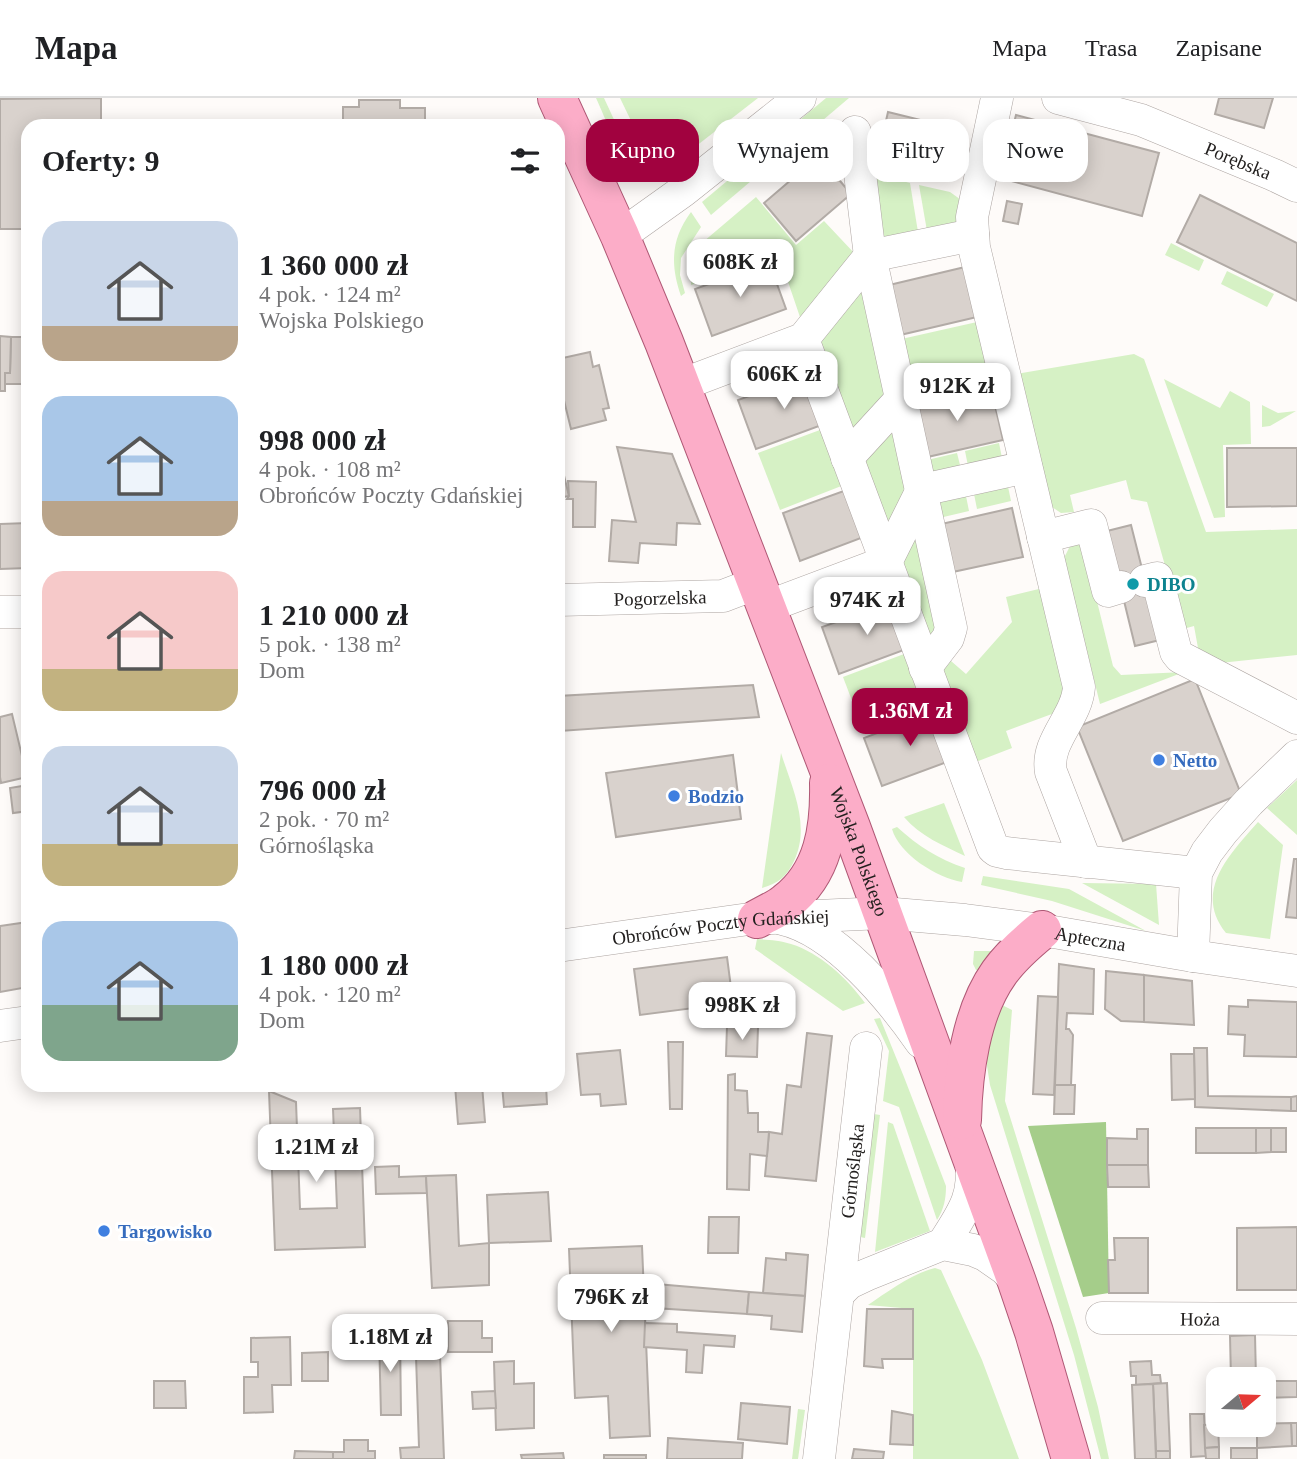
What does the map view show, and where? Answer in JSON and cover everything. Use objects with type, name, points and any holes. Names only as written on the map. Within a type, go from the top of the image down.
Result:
[{"type":"main road","name":"Wojska Polskiego","points":[[557,98],[620,236],[664,342],[883,913],[1017,1282],[1071,1459]]},
{"type":"main road","points":[[766,918],[789,901],[804,885],[819,858],[828,827],[828,770]]},
{"type":"main road","points":[[966,1143],[962,1107],[977,1020],[999,973],[1014,955],[1042,930]]},
{"type":"street","points":[[620,236],[683,191],[800,98]]},
{"type":"street","points":[[997,98],[972,217],[973,235],[982,284],[1079,687],[1079,698],[1053,748],[1049,764],[1086,862]]},
{"type":"street","name":"Porębska","points":[[1058,98],[1141,120],[1297,186]]},
{"type":"street","points":[[855,132],[870,256],[951,628],[948,638],[925,668]]},
{"type":"street","points":[[681,385],[803,339],[870,256],[973,235]]},
{"type":"street","points":[[803,339],[993,848],[1006,853],[1196,873]]},
{"type":"street","points":[[847,458],[902,398]]},
{"type":"street","points":[[922,490],[1027,467]]},
{"type":"street","points":[[886,562],[922,490]]},
{"type":"street","points":[[1043,537],[1091,525],[1108,591],[1157,578],[1176,652],[1180,657],[1297,718]]},
{"type":"street","name":"Pogorzelska","points":[[565,600],[762,595],[886,562]]},
{"type":"street","points":[[0,612],[21,611]]},
{"type":"street","points":[[1193,956],[1196,873],[1207,852],[1223,831],[1297,756]]},
{"type":"street","name":"Obrońców Poczty Gdańskiej","points":[[565,945],[766,918],[883,913]]},
{"type":"street","name":"Apteczna","points":[[883,913],[1042,930],[1297,971]]},
{"type":"street","points":[[766,918],[789,920],[810,930],[857,965],[902,1014],[937,1065]]},
{"type":"street","points":[[0,1026],[21,1023]]},
{"type":"street","name":"Górnośląska","points":[[819,1459],[866,1048]]},
{"type":"street","points":[[943,1244],[971,1192],[972,1170],[966,1143]]},
{"type":"street","points":[[839,1293],[849,1283],[943,1244],[985,1255],[1005,1269],[1017,1282]]},
{"type":"street","name":"Hoża","points":[[1102,1318],[1297,1319]]},
{"type":"green space","points":[[596,98],[604,98],[614,119],[605,119]]},
{"type":"green space","points":[[620,98],[758,98],[731,119],[713,119],[713,133],[699,144],[699,119],[630,119]]},
{"type":"green space","points":[[826,98],[849,98],[824,119],[801,119]]},
{"type":"green space","points":[[726,182],[750,182],[711,215],[702,202]]},
{"type":"green space","points":[[869,182],[910,183],[918,232],[877,240]]},
{"type":"green space","points":[[919,185],[950,192],[964,202],[959,225],[927,231]]},
{"type":"green space","points":[[756,197],[796,245],[824,221],[856,255],[802,323],[784,270],[771,256],[691,285],[693,258],[703,242]]},
{"type":"green space","points":[[691,212],[701,227],[681,258],[680,275],[685,293],[681,296],[675,274],[674,252],[679,232]]},
{"type":"green space","points":[[1171,243],[1204,260],[1199,271],[1165,255]]},
{"type":"green space","points":[[1227,271],[1274,294],[1267,307],[1221,284]]},
{"type":"green space","points":[[868,279],[893,389],[849,440],[813,343]]},
{"type":"green space","points":[[977,322],[991,385],[911,403],[897,340]]},
{"type":"green space","points":[[1134,354],[1144,359],[1206,532],[1297,529],[1297,655],[1220,663],[1204,656],[1198,648],[1194,626],[1183,629],[1147,502],[1131,499],[1126,480],[1070,495],[1074,512],[1061,513],[1052,507],[1016,374]]},
{"type":"green space","points":[[1164,379],[1220,408],[1230,391],[1250,402],[1251,444],[1223,445],[1225,517],[1214,518]]},
{"type":"green space","points":[[1262,405],[1278,413],[1296,411],[1270,426],[1262,427]]},
{"type":"green space","points":[[899,413],[916,487],[890,537],[860,457]]},
{"type":"green space","points":[[828,427],[849,483],[780,510],[758,453]]},
{"type":"green space","points":[[999,443],[1003,463],[969,471],[965,451]]},
{"type":"green space","points":[[957,453],[962,473],[928,481],[923,461]]},
{"type":"green space","points":[[1007,482],[1011,501],[977,509],[973,489]]},
{"type":"green space","points":[[965,491],[969,511],[935,519],[931,499]]},
{"type":"green space","points":[[920,515],[936,634],[919,634],[893,566]]},
{"type":"green space","points":[[1082,541],[1113,666],[1121,675],[1184,672],[1100,704],[1064,558],[1071,544]]},
{"type":"green space","points":[[1043,588],[1068,696],[1060,711],[1006,731],[1012,748],[968,765],[936,679],[951,661],[966,674],[1012,622],[1006,597]]},
{"type":"green space","points":[[912,651],[931,701],[862,727],[843,677]]},
{"type":"green space","points":[[781,753],[798,807],[801,834],[799,847],[788,871],[778,881],[762,888]]},
{"type":"green space","points":[[1297,780],[1297,835],[1267,808]]},
{"type":"green space","points":[[944,803],[965,856],[925,835],[904,817]]},
{"type":"green space","points":[[1258,822],[1283,845],[1270,939],[1226,933],[1217,917],[1213,902],[1219,873]]},
{"type":"green space","points":[[897,827],[929,851],[965,868],[962,882],[942,876],[911,856],[896,838],[892,829]]},
{"type":"green space","points":[[983,876],[1069,889],[1146,931],[1052,901],[981,885]]},
{"type":"green space","points":[[1082,883],[1156,884],[1159,925]]},
{"type":"green space","points":[[757,939],[774,940],[802,948],[841,976],[865,1003],[843,1011],[755,949]]},
{"type":"green space","points":[[974,951],[1007,951],[987,975],[976,970],[973,964]]},
{"type":"green space","points":[[1000,1004],[1012,1010],[1005,1101],[1076,1328],[1109,1459],[1101,1459],[1074,1355],[990,1085],[985,1053]]},
{"type":"green space","points":[[880,1018],[946,1186],[944,1204],[937,1220],[899,1107],[883,1101],[889,1051],[874,1019]]},
{"type":"green space","points":[[874,1114],[880,1115],[865,1238],[860,1237]]},
{"type":"green space","points":[[888,1122],[893,1124],[930,1231],[875,1252]]},
{"type":"green space","points":[[1106,1122],[1109,1293],[1083,1297],[1028,1126]]},
{"type":"green space","points":[[935,1268],[941,1270],[982,1360],[1019,1459],[913,1459],[913,1309],[868,1305],[909,1278]]},
{"type":"green space","points":[[798,1409],[805,1410],[798,1459],[792,1459]]},
{"type":"building","points":[[101,98],[101,119],[21,119],[21,229],[0,229],[0,99]]},
{"type":"building","points":[[1219,98],[1273,98],[1264,128],[1215,114]]},
{"type":"building","points":[[359,100],[400,100],[400,108],[425,108],[425,119],[343,119],[343,107],[359,107]]},
{"type":"building","points":[[888,112],[916,119],[886,119]]},
{"type":"building","points":[[1016,115],[1031,119],[1015,119]]},
{"type":"building","points":[[1088,134],[1159,153],[1142,216],[1015,182],[1088,182]]},
{"type":"building","points":[[789,182],[841,182],[851,194],[796,241],[764,203]]},
{"type":"building","points":[[1200,195],[1297,243],[1297,301],[1177,242]]},
{"type":"building","points":[[1007,201],[1022,204],[1018,224],[1003,221]]},
{"type":"building","points":[[769,262],[786,309],[712,336],[695,289]]},
{"type":"building","points":[[965,267],[977,317],[896,336],[885,286]]},
{"type":"building","points":[[0,336],[11,337],[10,373],[5,373],[5,391],[0,391]]},
{"type":"building","points":[[11,337],[21,337],[21,384],[5,384],[5,373],[10,373]]},
{"type":"building","points":[[590,352],[593,367],[599,365],[609,408],[603,409],[606,420],[571,429],[565,405],[565,357]]},
{"type":"building","points":[[811,373],[830,422],[756,449],[738,400]]},
{"type":"building","points":[[991,388],[1003,440],[923,458],[911,406]]},
{"type":"building","points":[[617,447],[672,454],[700,524],[677,523],[676,545],[640,543],[638,563],[609,561],[612,520],[636,522]]},
{"type":"building","points":[[1227,448],[1297,448],[1297,506],[1227,507]]},
{"type":"building","points":[[565,480],[569,496],[565,497]]},
{"type":"building","points":[[568,481],[596,482],[595,527],[573,527],[573,499],[567,499]]},
{"type":"building","points":[[852,488],[869,535],[800,561],[783,513]]},
{"type":"building","points":[[1012,508],[1023,557],[948,573],[937,525]]},
{"type":"building","points":[[21,523],[21,568],[0,569],[0,524]]},
{"type":"building","name":"DIBO","points":[[1131,525],[1160,640],[1135,646],[1107,531]]},
{"type":"building","points":[[895,601],[912,647],[839,674],[822,627]]},
{"type":"building","name":"Netto","points":[[1195,679],[1241,794],[1123,841],[1077,727]]},
{"type":"building","points":[[753,685],[759,717],[565,731],[565,696]]},
{"type":"building","points":[[937,710],[955,759],[882,786],[864,738]]},
{"type":"building","points":[[12,714],[21,752],[21,778],[1,783],[0,777],[0,717]]},
{"type":"building","name":"Bodzio","points":[[733,755],[741,819],[616,837],[606,773]]},
{"type":"building","points":[[21,786],[21,812],[13,813],[10,788]]},
{"type":"building","points":[[1294,859],[1297,859],[1297,918],[1286,917]]},
{"type":"building","points":[[21,923],[21,988],[0,992],[0,926]]},
{"type":"building","points":[[727,957],[733,1003],[640,1015],[634,969]]},
{"type":"building","points":[[1059,964],[1094,969],[1093,1014],[1067,1013],[1066,1029],[1073,1035],[1071,1085],[1055,1085]]},
{"type":"building","points":[[1106,971],[1144,975],[1144,1022],[1121,1021],[1105,1009]]},
{"type":"building","points":[[1144,975],[1192,981],[1194,1025],[1144,1022]]},
{"type":"building","points":[[1038,996],[1058,997],[1054,1095],[1033,1094]]},
{"type":"building","points":[[1248,1000],[1297,1002],[1297,1057],[1244,1056],[1245,1035],[1228,1034],[1229,1006],[1248,1007]]},
{"type":"building","points":[[727,1026],[758,1027],[757,1057],[726,1056]]},
{"type":"building","points":[[807,1033],[832,1036],[816,1181],[765,1176],[769,1132],[782,1134],[787,1085],[801,1087]]},
{"type":"building","points":[[668,1042],[683,1042],[682,1109],[670,1109]]},
{"type":"building","points":[[1194,1048],[1207,1048],[1208,1096],[1291,1097],[1291,1111],[1195,1107]]},
{"type":"building","points":[[620,1050],[626,1104],[601,1106],[600,1094],[581,1095],[577,1054]]},
{"type":"building","points":[[1171,1054],[1194,1054],[1195,1099],[1172,1100]]},
{"type":"building","points":[[735,1074],[735,1090],[747,1091],[748,1113],[758,1113],[758,1132],[769,1132],[767,1156],[750,1154],[749,1190],[727,1189],[728,1075]]},
{"type":"building","points":[[1055,1085],[1075,1085],[1074,1114],[1054,1114]]},
{"type":"building","points":[[269,1092],[296,1102],[300,1209],[337,1208],[333,1109],[360,1108],[365,1247],[275,1250]]},
{"type":"building","points":[[456,1092],[483,1092],[485,1122],[458,1124]]},
{"type":"building","points":[[503,1092],[546,1092],[547,1104],[504,1107]]},
{"type":"building","points":[[1297,1096],[1297,1111],[1291,1111],[1291,1097]]},
{"type":"building","points":[[1196,1128],[1256,1128],[1256,1153],[1196,1153]]},
{"type":"building","points":[[1256,1128],[1271,1128],[1271,1152],[1256,1153]]},
{"type":"building","points":[[1271,1128],[1286,1128],[1286,1152],[1271,1152]]},
{"type":"building","points":[[1137,1129],[1148,1129],[1148,1165],[1107,1165],[1107,1138],[1137,1139]]},
{"type":"building","points":[[1107,1165],[1148,1165],[1149,1187],[1108,1187]]},
{"type":"building","points":[[399,1166],[399,1177],[426,1176],[427,1193],[376,1194],[375,1167]]},
{"type":"building","points":[[456,1175],[459,1246],[489,1243],[489,1285],[432,1288],[426,1176]]},
{"type":"building","points":[[548,1192],[551,1241],[489,1243],[487,1195]]},
{"type":"building","points":[[709,1217],[739,1217],[738,1253],[708,1253]]},
{"type":"building","points":[[1297,1227],[1297,1290],[1237,1290],[1237,1228]]},
{"type":"building","points":[[1114,1238],[1148,1238],[1148,1293],[1109,1293],[1108,1260],[1115,1260]]},
{"type":"building","points":[[642,1246],[650,1436],[610,1438],[608,1396],[575,1398],[569,1249]]},
{"type":"building","points":[[786,1253],[808,1255],[805,1296],[763,1293],[766,1258],[786,1260]]},
{"type":"building","points":[[656,1284],[749,1292],[747,1314],[654,1308]]},
{"type":"building","points":[[749,1292],[805,1296],[802,1332],[771,1329],[772,1316],[747,1314]]},
{"type":"building","points":[[867,1309],[913,1309],[913,1359],[882,1359],[883,1368],[864,1366]]},
{"type":"building","points":[[448,1321],[482,1321],[482,1338],[492,1338],[492,1352],[448,1352]]},
{"type":"building","points":[[645,1323],[677,1324],[677,1332],[735,1336],[734,1347],[704,1345],[702,1373],[686,1372],[687,1350],[644,1347]]},
{"type":"building","points":[[400,1334],[401,1415],[381,1415],[379,1335]]},
{"type":"building","points":[[1255,1335],[1256,1367],[1231,1367],[1230,1336]]},
{"type":"building","points":[[290,1337],[291,1385],[272,1385],[273,1412],[244,1413],[244,1377],[258,1377],[258,1362],[251,1362],[251,1338]]},
{"type":"building","points":[[328,1352],[328,1381],[302,1381],[302,1353]]},
{"type":"building","points":[[440,1355],[444,1459],[401,1459],[400,1448],[419,1447],[416,1356]]},
{"type":"building","points":[[514,1361],[514,1384],[534,1383],[534,1428],[496,1430],[494,1362]]},
{"type":"building","points":[[1151,1361],[1152,1375],[1160,1375],[1161,1383],[1136,1385],[1136,1376],[1131,1376],[1130,1362]]},
{"type":"building","points":[[154,1381],[185,1381],[186,1408],[154,1408]]},
{"type":"building","points":[[1276,1381],[1297,1381],[1297,1397],[1276,1398]]},
{"type":"building","points":[[1167,1383],[1170,1451],[1156,1451],[1153,1384]]},
{"type":"building","points":[[1153,1384],[1156,1459],[1135,1459],[1132,1385]]},
{"type":"building","points":[[495,1391],[496,1408],[473,1409],[472,1392]]},
{"type":"building","points":[[741,1403],[790,1407],[787,1444],[738,1439]]},
{"type":"building","points":[[892,1411],[913,1415],[913,1445],[890,1444]]},
{"type":"building","points":[[1190,1414],[1204,1414],[1206,1456],[1191,1457]]},
{"type":"building","points":[[1276,1423],[1291,1423],[1292,1446],[1257,1448],[1257,1437],[1276,1437]]},
{"type":"building","points":[[1291,1423],[1297,1423],[1297,1446],[1292,1446]]},
{"type":"building","points":[[1204,1425],[1206,1437],[1219,1437],[1219,1447],[1205,1448]]},
{"type":"building","points":[[668,1438],[743,1443],[742,1459],[667,1459]]},
{"type":"building","points":[[344,1440],[368,1440],[368,1451],[375,1451],[375,1459],[333,1459],[333,1452],[344,1452]]},
{"type":"building","points":[[1219,1447],[1219,1459],[1206,1459],[1205,1448]]},
{"type":"building","points":[[1231,1448],[1257,1448],[1257,1459],[1231,1459]]},
{"type":"building","points":[[854,1449],[884,1452],[883,1459],[852,1459]]},
{"type":"building","points":[[295,1451],[333,1452],[333,1459],[294,1459]]},
{"type":"building","points":[[1156,1451],[1170,1451],[1170,1459],[1156,1459]]},
{"type":"building","points":[[563,1453],[564,1459],[522,1459],[521,1455]]},
{"type":"building","points":[[604,1455],[646,1455],[646,1459],[604,1459]]},
{"type":"place","name":"DIBO","points":[[1133,584]]},
{"type":"place","name":"Netto","points":[[1159,760]]},
{"type":"place","name":"Bodzio","points":[[674,796]]},
{"type":"place","name":"Targowisko","points":[[104,1231]]}]
